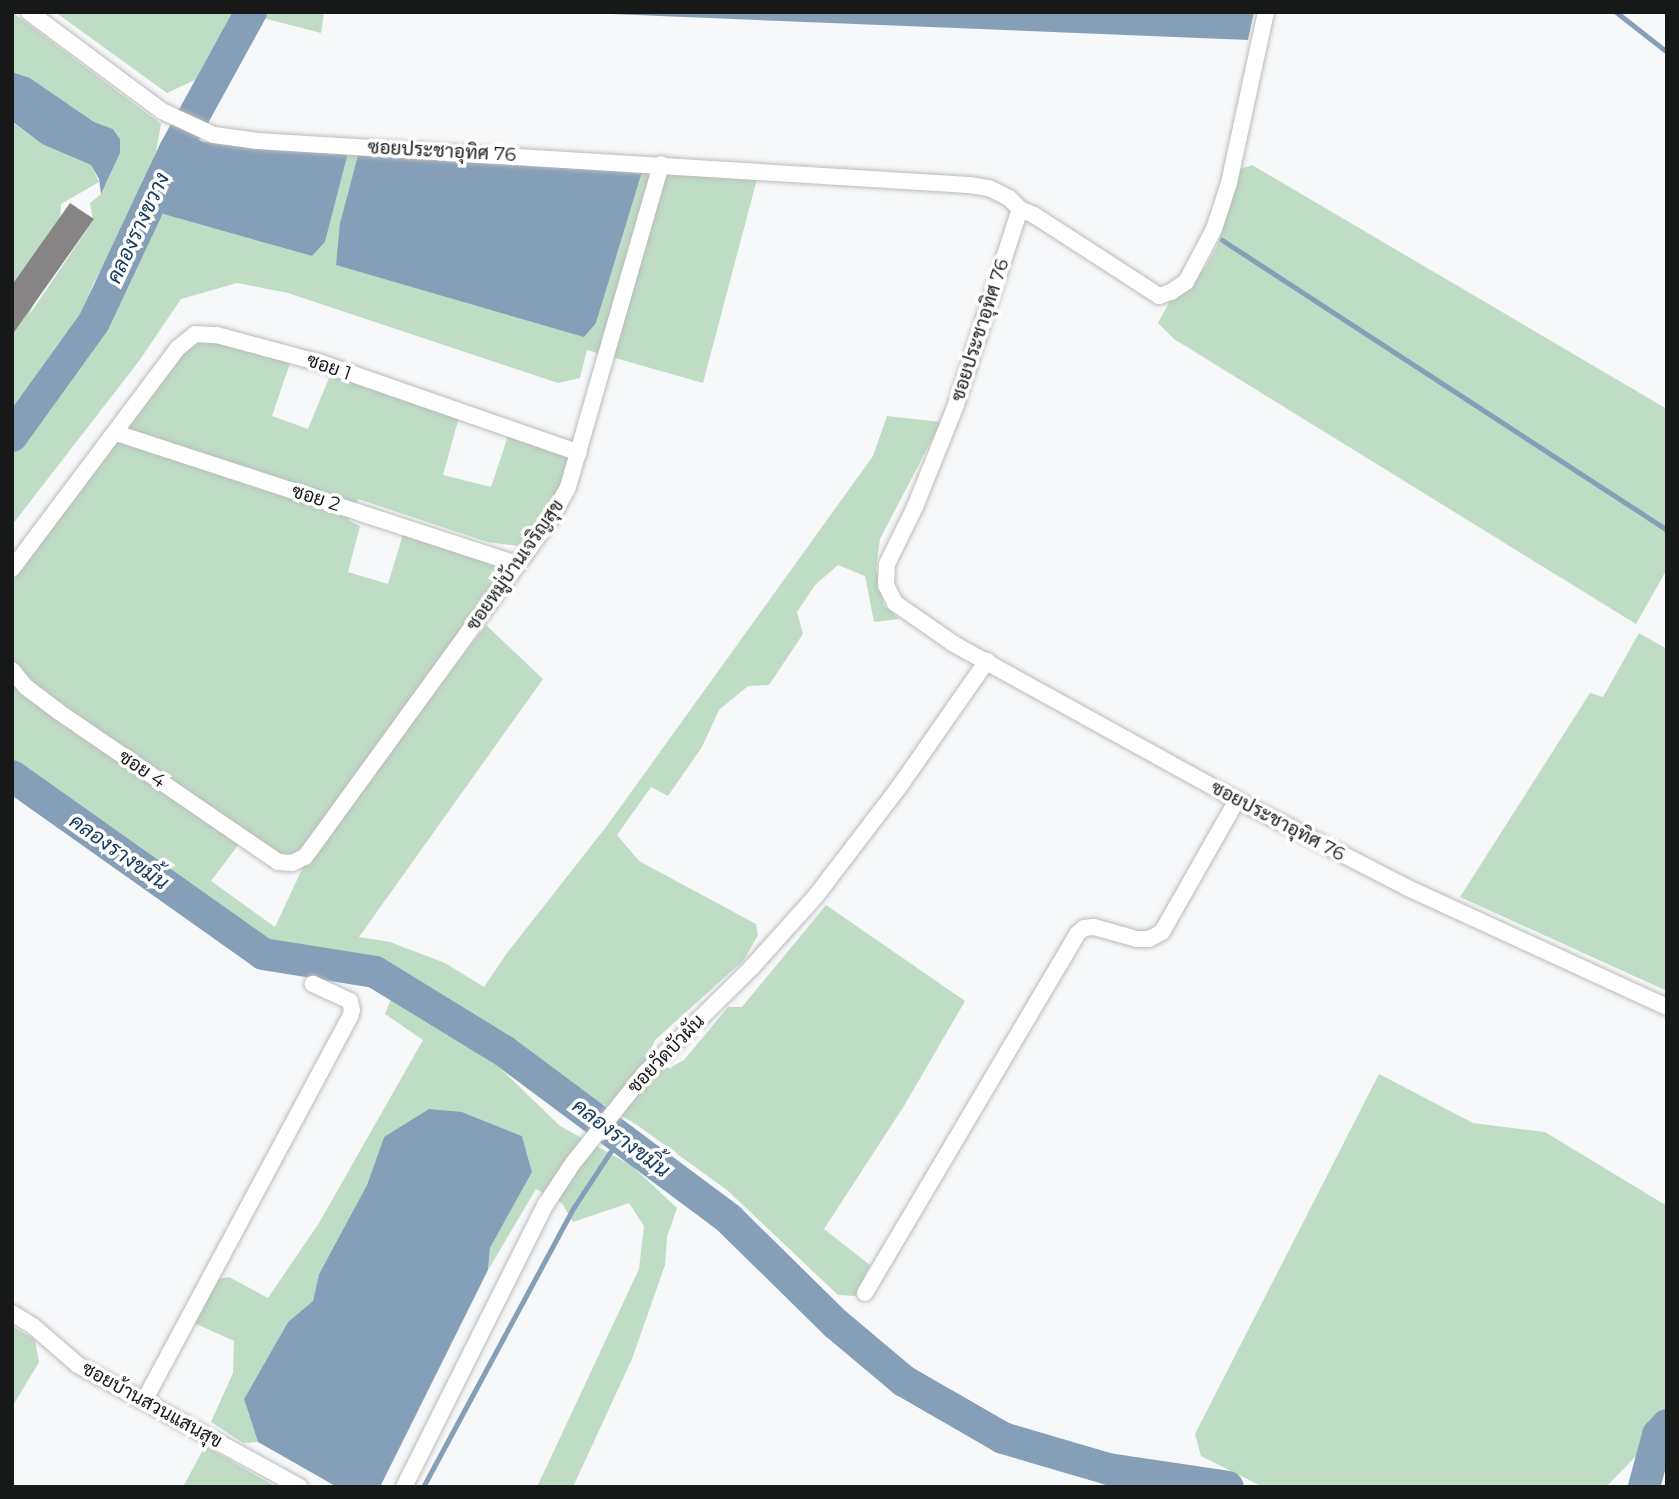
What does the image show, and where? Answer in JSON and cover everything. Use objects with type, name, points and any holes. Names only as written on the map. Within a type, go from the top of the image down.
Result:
[{"type":"street","name":"ซอยประชาอุทิศ 76","points":[[29,12],[162,111],[214,135],[258,141],[969,185],[999,193],[1020,209],[939,450],[887,564],[886,585],[895,603],[910,616],[987,661],[1237,800],[1406,887],[1667,1007]]},
{"type":"street","points":[[1020,209],[1034,215],[1159,296],[1186,282],[1214,229],[1229,183],[1266,12]]},
{"type":"street","name":"ซอยหมู่บ้านเจริญสุข","points":[[278,862],[292,863],[305,857],[551,519],[568,487],[579,453],[661,164]]},
{"type":"street","name":"ซอย 1","points":[[116,433],[177,348],[195,334],[217,335],[321,363],[579,453]]},
{"type":"street","points":[[12,569],[116,433]]},
{"type":"street","name":"ซอย 2","points":[[116,433],[517,564]]},
{"type":"street","name":"ซอยวัดบัวผัน","points":[[404,1487],[546,1204],[598,1131],[662,1056],[752,967],[815,897],[899,787],[987,661]]},
{"type":"street","name":"ซอย 4","points":[[12,670],[26,687],[59,712],[278,862]]},
{"type":"street","points":[[865,1293],[1077,934],[1084,928],[1094,927],[1137,939],[1149,939],[1162,932],[1237,800]]},
{"type":"street","points":[[144,1401],[350,1017],[350,1001],[313,984]]},
{"type":"street","name":"ซอยบ้านสวนแสนสุข","points":[[12,1313],[34,1327],[78,1364],[300,1487]]},
{"type":"green space","points":[[12,12],[161,124],[156,152],[132,217],[93,284],[77,329],[12,409],[12,122],[42,144],[91,165],[99,182],[61,204],[59,242],[29,315],[93,221],[90,203],[101,194],[120,153],[120,139],[113,129],[94,122],[30,78],[12,72]]},
{"type":"green space","points":[[55,12],[233,12],[195,80],[167,93]]},
{"type":"green space","points":[[262,12],[324,12],[321,33],[259,17]]},
{"type":"green space","points":[[348,153],[358,155],[340,223],[596,323],[642,172],[757,179],[703,383],[587,350],[580,378],[558,383],[288,293],[237,283],[181,299],[139,361],[12,525],[12,443],[74,364],[136,251],[163,214],[312,256],[325,242]]},
{"type":"green space","points":[[1252,165],[1667,409],[1667,569],[1636,624],[1174,339],[1158,323],[1170,301],[1186,290],[1206,266],[1217,246],[1240,169]]},
{"type":"green space","points":[[198,339],[214,339],[291,360],[272,416],[308,429],[331,373],[459,417],[443,475],[491,487],[508,436],[569,455],[561,484],[541,518],[519,546],[487,542],[358,499],[348,520],[360,526],[348,572],[388,584],[403,534],[494,562],[503,570],[502,577],[305,845],[291,855],[277,853],[32,686],[12,661],[12,577],[186,347]]},
{"type":"green space","points":[[887,416],[941,422],[880,539],[876,569],[884,605],[899,619],[874,622],[865,576],[838,565],[815,585],[797,612],[803,634],[769,685],[748,686],[719,710],[702,747],[668,796],[651,787],[617,835],[639,861],[756,924],[758,935],[744,960],[655,1040],[649,1054],[661,1068],[669,1068],[684,1060],[728,1007],[742,1007],[826,905],[965,1001],[904,1106],[824,1229],[870,1265],[856,1296],[838,1295],[727,1190],[637,1125],[460,1018],[446,1002],[360,958],[266,946],[214,915],[12,767],[12,681],[239,844],[211,881],[275,927],[303,867],[486,625],[543,679],[359,937],[390,942],[445,963],[484,987],[507,953],[606,827],[873,456]]},
{"type":"green space","points":[[1639,633],[1667,649],[1667,991],[1460,897],[1590,693],[1603,697]]},
{"type":"green space","points":[[393,994],[500,1068],[560,1126],[631,1165],[677,1208],[667,1237],[665,1265],[632,1359],[573,1487],[537,1487],[639,1269],[644,1226],[629,1203],[573,1222],[562,1203],[536,1189],[488,1270],[490,1248],[532,1172],[522,1136],[462,1112],[384,1137],[367,1185],[319,1274],[313,1301],[288,1322],[244,1399],[258,1442],[243,1443],[211,1422],[233,1373],[234,1341],[194,1323],[217,1279],[229,1277],[268,1298],[319,1223],[423,1040],[385,1014]]},
{"type":"green space","points":[[1379,1074],[1473,1123],[1545,1132],[1667,1206],[1667,1412],[1639,1453],[1606,1487],[1263,1487],[1201,1456],[1195,1434]]},
{"type":"green space","points":[[12,1326],[35,1340],[39,1362],[12,1407]]},
{"type":"green space","points":[[205,1446],[276,1487],[183,1487]]},
{"type":"water","points":[[562,12],[1254,12],[1248,40]]},
{"type":"water","points":[[12,72],[30,78],[94,122],[113,129],[120,139],[120,153],[101,194],[99,179],[91,165],[42,144],[13,122]]},
{"type":"water","points":[[193,137],[204,142],[348,153],[325,242],[312,256],[163,214],[165,182]]},
{"type":"water","points":[[358,155],[642,172],[596,323],[584,337],[336,265],[340,223]]},
{"type":"water","points":[[429,1109],[462,1112],[522,1136],[532,1172],[490,1248],[488,1270],[380,1487],[337,1487],[258,1442],[244,1399],[288,1322],[313,1301],[319,1274],[367,1185],[384,1137]]},
{"type":"building","points":[[70,203],[94,219],[12,335],[12,285]]},
{"type":"waterway","name":"คลองรางขวาง","points":[[12,436],[94,322],[175,150],[251,12]]},
{"type":"waterway","points":[[1616,12],[1667,52]]},
{"type":"waterway","points":[[1222,240],[1667,530]]},
{"type":"waterway","name":"คลองรางขมิ้น","points":[[12,776],[263,954],[375,972],[504,1051],[729,1219],[836,1324],[904,1381],[1003,1438],[1108,1469],[1228,1487]]},
{"type":"waterway","points":[[423,1487],[574,1207],[620,1137]]},
{"type":"waterway","points":[[1644,1487],[1658,1435],[1667,1425]]}]
